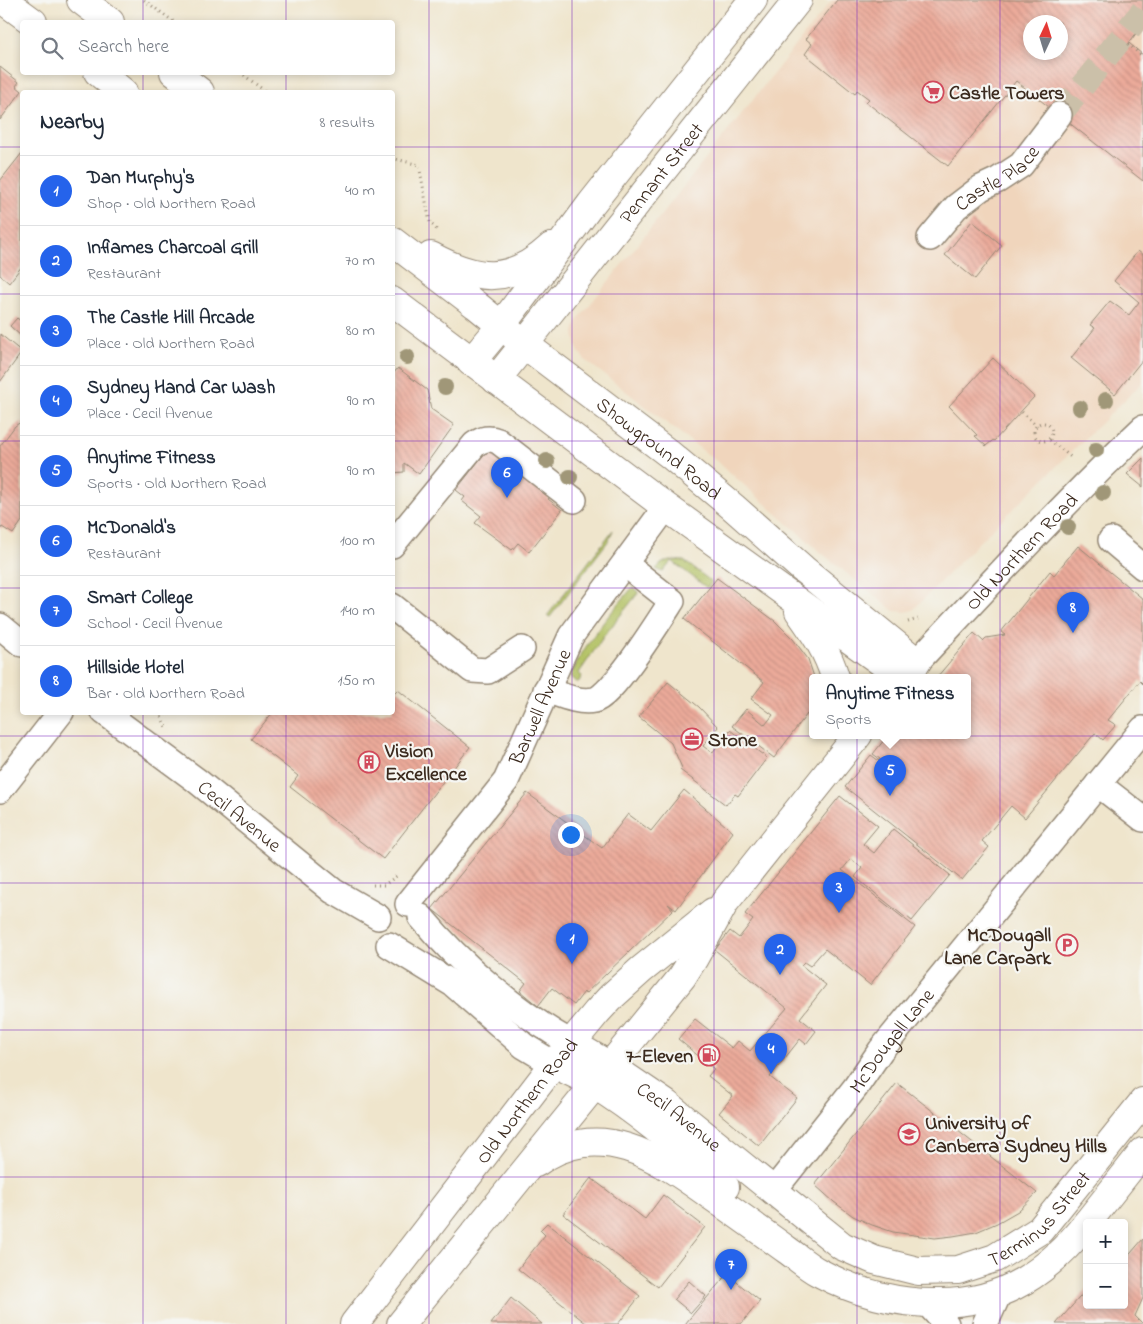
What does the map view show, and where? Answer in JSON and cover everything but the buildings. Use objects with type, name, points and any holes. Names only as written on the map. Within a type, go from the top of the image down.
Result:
[{"type":"main road","points":[[3,0],[30,20]]},
{"type":"main road","points":[[81,0],[107,20]]},
{"type":"main road","name":"Pennant Street","points":[[471,362],[501,326],[591,204],[753,0]]},
{"type":"main road","name":"Pennant Street","points":[[496,380],[798,0]]},
{"type":"main road","points":[[102,75],[121,90]]},
{"type":"main road","points":[[178,75],[197,90]]},
{"type":"main road","points":[[395,236],[455,268],[477,275],[495,275],[533,262],[565,234],[591,204]]},
{"type":"main road","name":"Showground Road","points":[[395,243],[668,453],[734,507],[803,569],[908,672]]},
{"type":"main road","name":"Showground Road","points":[[395,303],[666,507],[786,594],[908,672]]},
{"type":"main road","points":[[786,594],[821,642],[834,674]]},
{"type":"main road","points":[[824,777],[832,739]]},
{"type":"main road","name":"Old Northern Road","points":[[401,1324],[682,977],[725,902],[855,739]]},
{"type":"main road","name":"Old Northern Road","points":[[354,1324],[554,1064],[611,997],[641,970],[725,902]]},
{"type":"main road","name":"Cecil Avenue","points":[[571,1043],[631,1109],[681,1148],[740,1199],[776,1242]]},
{"type":"main road","name":"Cecil Avenue","points":[[554,1064],[602,1075],[666,1104],[842,1246],[874,1260],[918,1271],[958,1270]]},
{"type":"main road","name":"Terminus Street","points":[[958,1270],[995,1258],[1040,1230],[1143,1102]]},
{"type":"main road","name":"Cecil Avenue","points":[[520,1177],[545,1157],[565,1147],[596,1142],[624,1146],[652,1156],[816,1271],[855,1290],[894,1301],[928,1304],[964,1302]]},
{"type":"main road","name":"Terminus Street","points":[[1090,1219],[1143,1152]]},
{"type":"main road","name":"Terminus Street","points":[[964,1302],[999,1293],[1019,1284],[1053,1261],[1083,1227]]},
{"type":"street","name":"Castle Place","points":[[930,238],[956,207],[981,188],[998,180],[1021,165],[1059,115]]},
{"type":"street","name":"Old Northern Road","points":[[908,672],[1098,470],[1143,428]]},
{"type":"street","points":[[395,541],[475,444],[489,438],[498,441],[574,500]]},
{"type":"street","name":"Barwell Avenue","points":[[414,910],[506,781],[571,636],[666,507]]},
{"type":"street","points":[[1110,540],[1143,567]]},
{"type":"street","points":[[546,690],[579,700],[597,700],[609,691],[672,601],[625,564]]},
{"type":"street","points":[[395,608],[472,670],[488,671],[522,649]]},
{"type":"street","points":[[0,626],[20,642]]},
{"type":"street","points":[[0,790],[59,715]]},
{"type":"street","name":"Cecil Avenue","points":[[108,715],[196,780],[333,891],[378,917]]},
{"type":"street","name":"McDougall Lane","points":[[774,1190],[855,1088],[881,1050],[1143,729]]},
{"type":"street","points":[[1098,784],[1143,819]]},
{"type":"street","points":[[394,903],[414,910],[422,924],[421,932],[417,939],[404,947],[389,945],[384,942],[377,930],[378,917],[382,910],[394,903]]},
{"type":"street","name":"Cecil Avenue","points":[[414,910],[448,948],[480,977],[542,1026],[571,1043]]},
{"type":"street","name":"Cecil Avenue","points":[[389,945],[453,984],[524,1046],[554,1064]]},
{"type":"street","points":[[985,1324],[999,1293]]},
{"type":"street","points":[[928,1304],[946,1324]]},
{"type":"path","points":[[144,0],[171,20]]},
{"type":"path","points":[[1128,44],[1143,56]]},
{"type":"path","points":[[244,75],[263,90]]},
{"type":"path","points":[[395,159],[419,165],[430,223]]},
{"type":"path","points":[[1022,412],[1037,426]]},
{"type":"path","points":[[1045,423],[1050,426],[1053,434],[1050,440],[1044,442],[1035,438],[1034,431],[1037,426],[1045,423]]},
{"type":"path","points":[[1050,440],[1072,458]]},
{"type":"shaded area","points":[[832,0],[1143,0],[1143,382],[976,545],[913,610],[906,612],[894,611],[818,550],[719,463],[584,359],[578,350],[574,332],[577,321]]},
{"type":"green space","points":[[613,530],[609,540],[550,617],[547,616]]},
{"type":"green space","points":[[669,560],[684,561],[712,582],[707,588],[672,561],[663,572],[656,569]]},
{"type":"green space","points":[[633,587],[639,592],[604,636],[579,673],[582,676],[578,683],[570,677],[582,653]]},
{"type":"tunnel","points":[[1059,115],[1143,11]]},
{"type":"place","name":"Castle Towers","points":[[933,92]]},
{"type":"place","name":"McDonald's","points":[[507,498]]},
{"type":"place","name":"Hillside Hotel","points":[[1073,633]]},
{"type":"place","name":"Stone","points":[[692,739]]},
{"type":"place","name":"Vision Excellence","points":[[369,762]]},
{"type":"place","name":"Anytime Fitness","points":[[890,796]]},
{"type":"place","name":"The Castle Hill Arcade","points":[[839,913]]},
{"type":"place","name":"McDougall Lane Carpark","points":[[1067,945]]},
{"type":"place","name":"Dan Murphy's","points":[[572,964]]},
{"type":"place","name":"Inflames Charcoal Grill","points":[[780,975]]},
{"type":"place","name":"7-Eleven","points":[[709,1055]]},
{"type":"place","name":"Sydney Hand Car Wash","points":[[771,1074]]},
{"type":"place","name":"University of Canberra Sydney Hills","points":[[909,1134]]},
{"type":"place","name":"Smart College","points":[[731,1290]]}]
